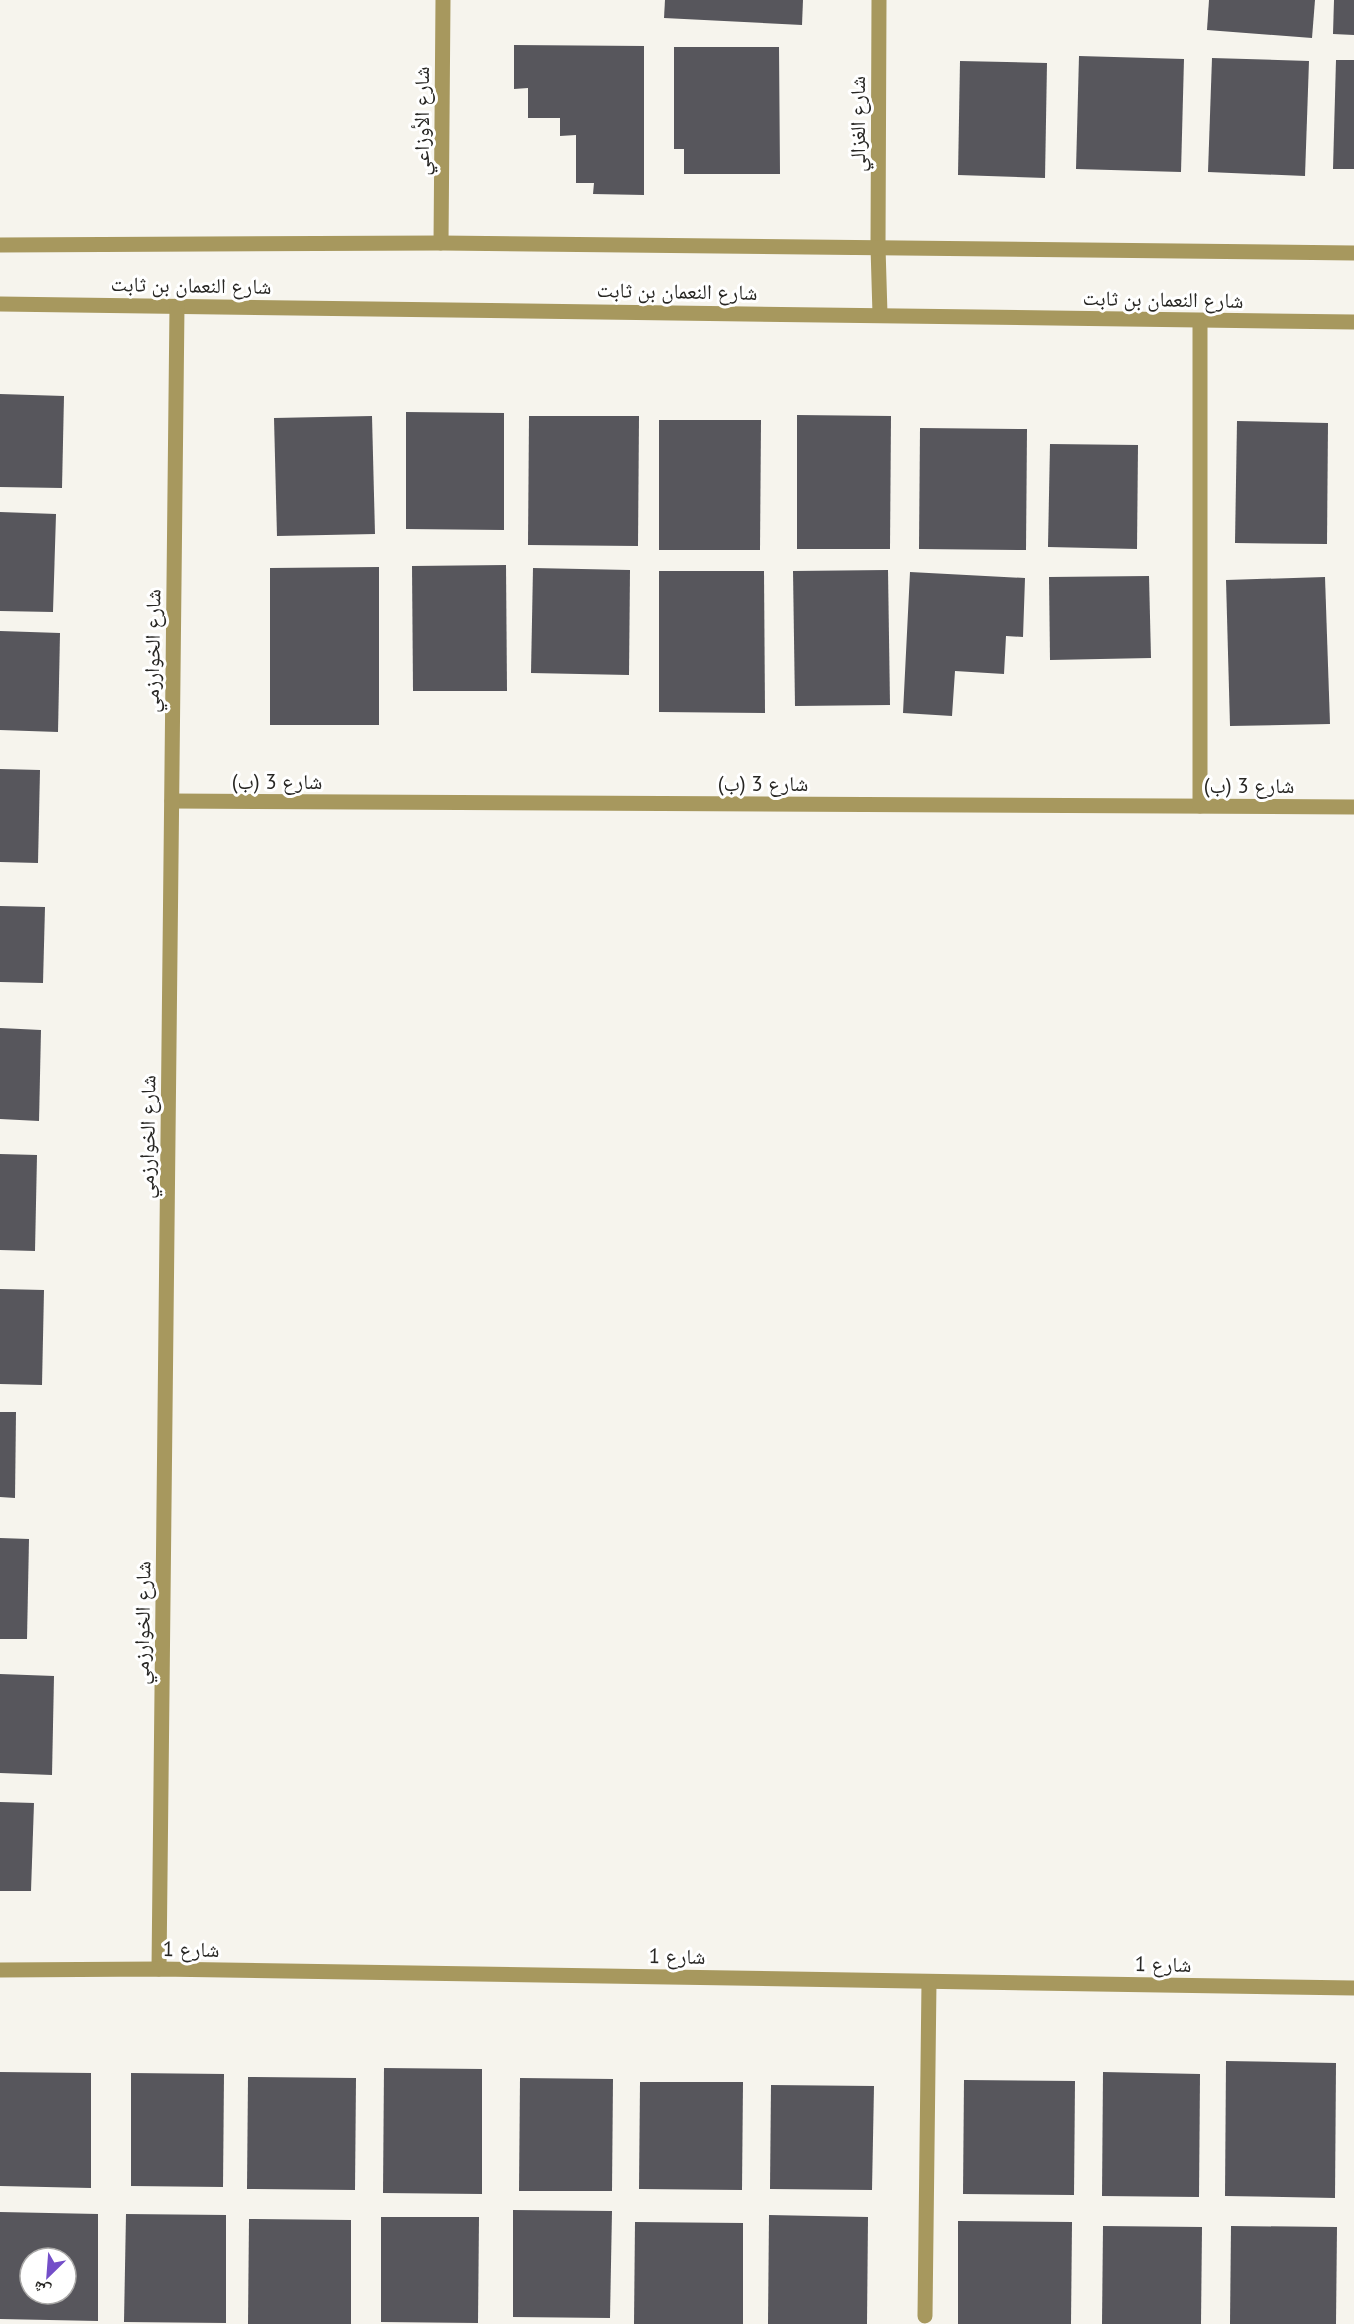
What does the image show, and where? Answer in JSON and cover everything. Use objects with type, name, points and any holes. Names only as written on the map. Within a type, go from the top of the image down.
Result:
[{"type":"street","name":"شارع الأوزاعي","points":[[441,243],[443,0]]},
{"type":"street","name":"شارع الغزالي","points":[[879,0],[880,315]]},
{"type":"street","name":"شارع النعمان بن ثابت","points":[[0,245],[441,243],[1354,253]]},
{"type":"street","name":"شارع النعمان بن ثابت","points":[[0,304],[1354,322]]},
{"type":"street","name":"شارع الخوارزمي","points":[[159,1969],[177,306]]},
{"type":"street","points":[[1200,321],[1200,806]]},
{"type":"street","name":"شارع 3 (ب)","points":[[172,801],[1354,807]]},
{"type":"street","name":"شارع 1","points":[[0,1970],[159,1969],[1354,1988]]},
{"type":"street","points":[[925,2316],[928,1982]]},
{"type":"building","points":[[665,0],[803,0],[802,25],[664,18]]},
{"type":"building","points":[[1209,0],[1315,0],[1312,38],[1207,30]]},
{"type":"building","points":[[1334,0],[1354,0],[1354,35],[1333,34]]},
{"type":"building","points":[[514,45],[644,46],[644,195],[593,194],[594,183],[576,183],[576,135],[560,136],[560,118],[528,118],[528,88],[514,89]]},
{"type":"building","points":[[674,47],[779,47],[780,174],[684,174],[684,149],[674,149]]},
{"type":"building","points":[[1079,56],[1184,59],[1181,172],[1076,169]]},
{"type":"building","points":[[1212,58],[1309,61],[1305,176],[1208,172]]},
{"type":"building","points":[[1336,60],[1354,60],[1354,169],[1333,169]]},
{"type":"building","points":[[960,61],[1047,63],[1045,178],[958,175]]},
{"type":"building","points":[[0,394],[64,396],[62,488],[0,487]]},
{"type":"building","points":[[406,412],[504,413],[504,530],[406,529]]},
{"type":"building","points":[[797,415],[891,416],[890,549],[797,549]]},
{"type":"building","points":[[372,416],[375,534],[277,536],[274,418]]},
{"type":"building","points":[[529,416],[639,416],[638,546],[528,545]]},
{"type":"building","points":[[659,420],[761,420],[760,550],[659,550]]},
{"type":"building","points":[[1237,421],[1328,423],[1327,544],[1235,543]]},
{"type":"building","points":[[920,428],[1027,429],[1026,550],[919,549]]},
{"type":"building","points":[[1050,444],[1138,445],[1137,549],[1048,547]]},
{"type":"building","points":[[0,512],[56,514],[53,612],[0,611]]},
{"type":"building","points":[[506,565],[507,691],[413,691],[412,566]]},
{"type":"building","points":[[379,567],[379,725],[270,725],[270,568]]},
{"type":"building","points":[[533,568],[630,570],[629,675],[531,673]]},
{"type":"building","points":[[888,570],[890,705],[795,706],[793,571]]},
{"type":"building","points":[[659,571],[764,571],[765,713],[659,712]]},
{"type":"building","points":[[910,572],[1025,578],[1023,637],[1006,636],[1004,674],[955,671],[952,716],[903,713]]},
{"type":"building","points":[[1149,576],[1151,658],[1050,660],[1049,577]]},
{"type":"building","points":[[1325,577],[1330,724],[1230,726],[1226,580]]},
{"type":"building","points":[[0,631],[60,633],[58,732],[0,730]]},
{"type":"building","points":[[0,769],[40,770],[38,863],[0,862]]},
{"type":"building","points":[[0,906],[45,907],[43,983],[0,982]]},
{"type":"building","points":[[0,1028],[41,1030],[39,1121],[0,1119]]},
{"type":"building","points":[[0,1154],[37,1155],[35,1251],[0,1250]]},
{"type":"building","points":[[0,1289],[44,1290],[42,1385],[0,1384]]},
{"type":"building","points":[[0,1412],[16,1412],[15,1498],[0,1497]]},
{"type":"building","points":[[0,1538],[29,1539],[27,1639],[0,1639]]},
{"type":"building","points":[[0,1674],[54,1676],[52,1775],[0,1773]]},
{"type":"building","points":[[0,1802],[34,1803],[31,1891],[0,1891]]},
{"type":"building","points":[[1226,2061],[1336,2063],[1335,2198],[1225,2196]]},
{"type":"building","points":[[384,2068],[482,2069],[482,2194],[383,2193]]},
{"type":"building","points":[[0,2072],[91,2073],[91,2188],[0,2186]]},
{"type":"building","points":[[1103,2072],[1200,2074],[1199,2197],[1102,2196]]},
{"type":"building","points":[[131,2073],[224,2074],[223,2187],[131,2186]]},
{"type":"building","points":[[248,2077],[356,2078],[355,2190],[247,2189]]},
{"type":"building","points":[[520,2078],[613,2079],[612,2191],[519,2191]]},
{"type":"building","points":[[964,2080],[1075,2081],[1074,2195],[963,2194]]},
{"type":"building","points":[[640,2082],[743,2082],[742,2190],[639,2189]]},
{"type":"building","points":[[771,2085],[874,2086],[872,2190],[770,2189]]},
{"type":"building","points":[[513,2210],[612,2211],[610,2318],[513,2317]]},
{"type":"building","points":[[0,2212],[98,2214],[98,2321],[0,2319]]},
{"type":"building","points":[[126,2214],[226,2215],[226,2323],[124,2322]]},
{"type":"building","points":[[769,2215],[868,2217],[867,2324],[768,2324]]},
{"type":"building","points":[[381,2217],[479,2217],[478,2323],[381,2322]]},
{"type":"building","points":[[249,2219],[351,2220],[351,2324],[248,2324]]},
{"type":"building","points":[[958,2221],[1072,2222],[1071,2324],[958,2324]]},
{"type":"building","points":[[635,2222],[743,2223],[743,2324],[634,2324]]},
{"type":"building","points":[[1103,2226],[1202,2227],[1201,2324],[1102,2324]]},
{"type":"building","points":[[1231,2226],[1337,2227],[1336,2324],[1230,2324]]}]
